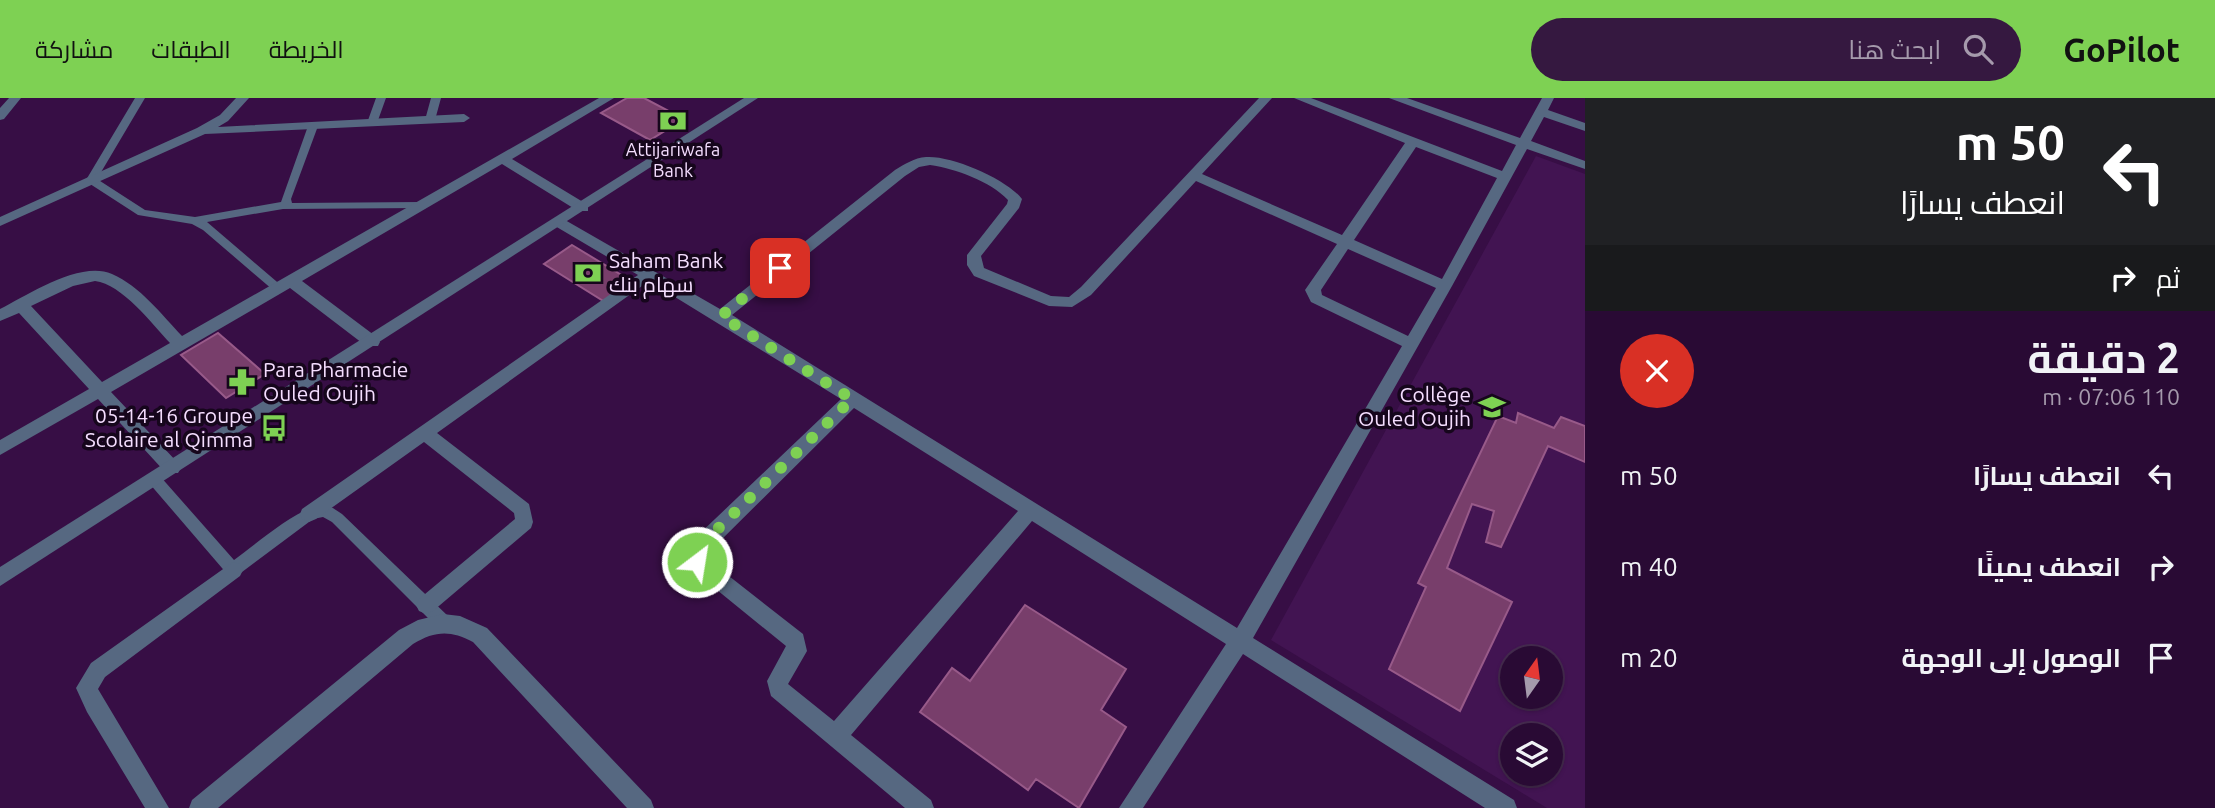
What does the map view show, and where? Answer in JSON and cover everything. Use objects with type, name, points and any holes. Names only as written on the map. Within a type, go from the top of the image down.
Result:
[{"type":"street","points":[[0,116],[15,98]]},
{"type":"street","points":[[0,222],[201,131],[224,118],[243,98]]},
{"type":"street","points":[[0,448],[608,98]]},
{"type":"street","points":[[0,577],[752,98]]},
{"type":"street","points":[[721,316],[900,173],[921,162],[940,162],[954,166],[1013,195],[1014,205],[974,255],[974,265],[979,272],[1049,301],[1062,304],[1079,299],[1266,98]]},
{"type":"street","points":[[1300,98],[1506,177]]},
{"type":"street","points":[[1332,110],[1343,98]]},
{"type":"street","points":[[1395,98],[1585,165]]},
{"type":"street","points":[[1130,808],[1240,641],[1445,286],[1549,98]]},
{"type":"street","points":[[1540,111],[1585,127]]},
{"type":"street","points":[[201,131],[464,118]]},
{"type":"street","points":[[1411,344],[1316,298],[1313,290],[1413,141]]},
{"type":"street","points":[[501,158],[583,208]]},
{"type":"street","points":[[1195,176],[1445,286]]},
{"type":"street","points":[[560,222],[721,316],[1506,808]]},
{"type":"street","points":[[309,514],[649,274]]},
{"type":"street","points":[[0,316],[78,278],[100,276],[120,286],[180,343]]},
{"type":"street","points":[[284,284],[372,342]]},
{"type":"street","points":[[21,305],[172,468]]},
{"type":"street","points":[[852,399],[701,545],[696,554],[697,562],[796,641],[797,650],[777,681],[778,689],[923,808]]},
{"type":"street","points":[[425,433],[523,509],[524,522],[426,605]]},
{"type":"street","points":[[836,736],[1030,510]]},
{"type":"street","points":[[158,808],[87,688],[98,670],[233,570]]},
{"type":"street","points":[[200,808],[406,637],[426,625],[443,622],[460,624],[480,635],[643,808]]},
{"type":"lane","points":[[140,98],[91,180],[142,213],[195,221],[286,205],[296,209],[420,205]]},
{"type":"lane","points":[[372,123],[381,98]]},
{"type":"lane","points":[[430,120],[436,98]]},
{"type":"lane","points":[[286,205],[313,126]]},
{"type":"lane","points":[[195,221],[284,284]]},
{"type":"lane","points":[[153,480],[233,570],[309,514],[325,511],[337,518],[443,622]]},
{"type":"shaded area","name":"Collège Ouled Oujih","points":[[1536,156],[1585,174],[1585,808],[1547,808],[1511,786],[1563,786],[1563,723],[1500,723],[1500,779],[1271,640]]},
{"type":"building","points":[[627,98],[644,98],[684,119],[650,140],[601,113]]},
{"type":"building","points":[[572,245],[633,282],[605,302],[544,264]]},
{"type":"building","points":[[218,333],[265,374],[226,398],[181,355]]},
{"type":"building","points":[[1518,413],[1554,428],[1561,417],[1585,426],[1585,462],[1548,446],[1501,547],[1486,542],[1494,511],[1472,504],[1447,568],[1512,602],[1460,711],[1389,669],[1426,587],[1418,583],[1498,416],[1516,423]]},
{"type":"building","points":[[1025,605],[1126,669],[1101,710],[1126,727],[1079,808],[1036,779],[1028,790],[920,712],[952,668],[970,681]]},
{"type":"place","name":"Attijariwafa Bank","points":[[673,121]]},
{"type":"place","name":"Saham Bank سهام بنك","points":[[588,273]]},
{"type":"place","name":"Para Pharmacie Ouled Oujih","points":[[242,382]]},
{"type":"place","name":"Collège Ouled Oujih","points":[[1492,407]]},
{"type":"place","name":"05-14-16 Groupe Scolaire al Qimma","points":[[274,428]]},
{"type":"route","points":[[697,562],[696,554],[701,545],[852,399],[721,316],[780,268]]}]
